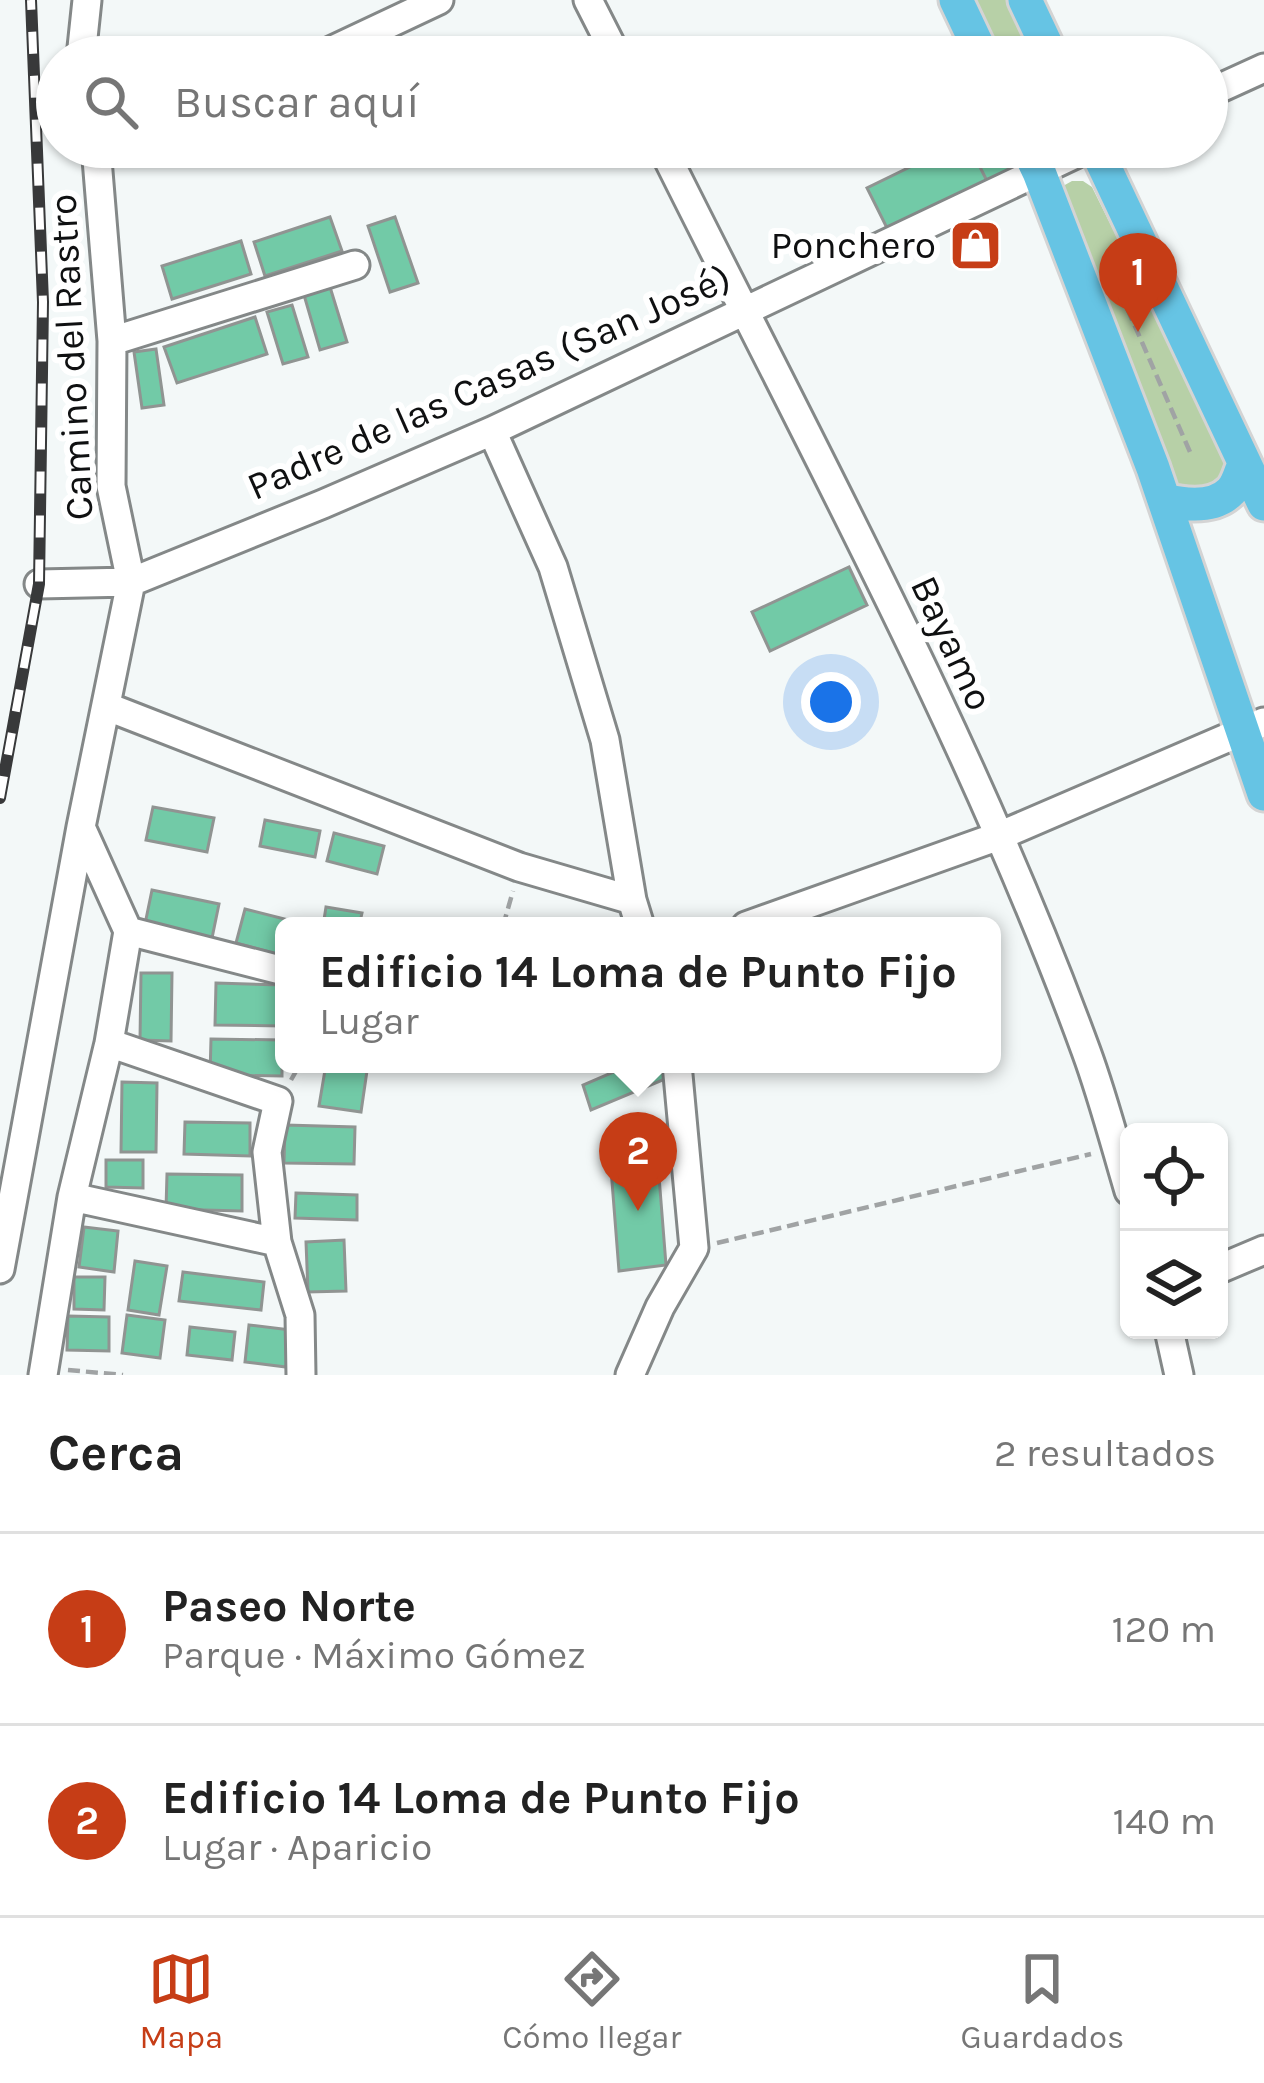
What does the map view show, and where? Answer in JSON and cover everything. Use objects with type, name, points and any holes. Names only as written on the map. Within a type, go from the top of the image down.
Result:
[{"type":"main road","points":[[956,0],[973,36]]},
{"type":"main road","points":[[1025,0],[1042,36]]},
{"type":"main road","points":[[1036,168],[1253,726],[1264,794]]},
{"type":"main road","points":[[1102,168],[1264,504]]},
{"type":"main road","points":[[1158,484],[1188,506],[1220,499],[1234,489],[1244,464]]},
{"type":"street","points":[[83,36],[87,0]]},
{"type":"street","points":[[363,36],[440,0]]},
{"type":"street","points":[[588,0],[606,36]]},
{"type":"street","points":[[1228,84],[1264,68]]},
{"type":"street","name":"Camino del Rastro","points":[[0,1269],[131,582],[110,486],[112,341],[98,168]]},
{"type":"street","name":"Bayamo","points":[[672,168],[867,554],[999,836],[1088,1054],[1120,1162]]},
{"type":"street","name":"Padre de las Casas (San José)","points":[[39,584],[131,582],[492,431],[743,310],[1018,168]]},
{"type":"street","points":[[112,341],[355,265]]},
{"type":"street","points":[[492,431],[553,567],[605,740],[636,913]]},
{"type":"street","points":[[108,706],[636,913]]},
{"type":"street","points":[[771,917],[999,836],[1253,726]]},
{"type":"street","points":[[44,1371],[72,1197],[109,1043],[128,931],[81,826]]},
{"type":"street","points":[[128,931],[275,969]]},
{"type":"street","points":[[109,1043],[278,1101],[268,1152],[277,1242],[299,1315],[301,1375]]},
{"type":"street","points":[[630,1375],[660,1307],[694,1248],[678,1073]]},
{"type":"street","points":[[72,1197],[277,1242]]},
{"type":"street","points":[[1228,1265],[1264,1250]]},
{"type":"street","points":[[1171,1339],[1179,1375]]},
{"type":"path","points":[[1108,265],[1190,452],[1158,484]]},
{"type":"path","points":[[505,917],[519,867]]},
{"type":"path","points":[[694,1248],[1116,1149]]},
{"type":"path","points":[[44,1371],[123,1375]]},
{"type":"green space","points":[[967,0],[1009,0],[1027,36],[984,36]]},
{"type":"green space","points":[[1072,181],[1092,187],[1229,463],[1209,487],[1177,486],[1059,194]]},
{"type":"building","points":[[908,168],[980,168],[988,183],[889,232],[867,188]]},
{"type":"building","points":[[980,168],[1018,168],[988,183]]},
{"type":"building","points":[[330,217],[342,251],[265,276],[254,242]]},
{"type":"building","points":[[395,217],[418,283],[390,292],[368,226]]},
{"type":"building","points":[[241,241],[251,274],[172,299],[162,266]]},
{"type":"building","points":[[330,287],[347,342],[320,350],[304,295]]},
{"type":"building","points":[[292,305],[308,357],[283,364],[267,312]]},
{"type":"building","points":[[255,317],[267,354],[177,383],[164,347]]},
{"type":"building","points":[[156,349],[164,405],[142,408],[134,352]]},
{"type":"building","points":[[849,567],[867,605],[770,651],[752,612]]},
{"type":"building","points":[[153,807],[214,818],[207,852],[146,840]]},
{"type":"building","points":[[265,820],[320,831],[315,857],[260,846]]},
{"type":"building","points":[[334,833],[384,846],[377,874],[327,861]]},
{"type":"building","points":[[152,890],[219,904],[212,938],[145,924]]},
{"type":"building","points":[[326,907],[362,913],[361,917],[324,917]]},
{"type":"building","points":[[245,909],[277,917],[275,954],[236,943]]},
{"type":"building","points":[[141,973],[172,973],[171,1041],[140,1040]]},
{"type":"building","points":[[216,983],[275,985],[275,1026],[215,1025]]},
{"type":"building","points":[[211,1039],[275,1040],[275,1073],[282,1076],[210,1075]]},
{"type":"building","points":[[324,1073],[367,1073],[361,1112],[319,1106]]},
{"type":"building","points":[[611,1073],[668,1073],[670,1077],[591,1110],[583,1085]]},
{"type":"building","points":[[122,1082],[157,1083],[156,1152],[121,1152]]},
{"type":"building","points":[[185,1122],[250,1123],[250,1156],[184,1154]]},
{"type":"building","points":[[285,1125],[355,1127],[354,1164],[284,1163]]},
{"type":"building","points":[[657,1151],[666,1265],[619,1271],[610,1156]]},
{"type":"building","points":[[106,1160],[143,1160],[143,1188],[106,1187]]},
{"type":"building","points":[[167,1174],[242,1175],[242,1211],[166,1209]]},
{"type":"building","points":[[296,1193],[357,1195],[357,1220],[295,1218]]},
{"type":"building","points":[[84,1227],[118,1231],[114,1272],[79,1267]]},
{"type":"building","points":[[344,1240],[346,1291],[308,1292],[306,1242]]},
{"type":"building","points":[[135,1261],[167,1266],[159,1315],[128,1310]]},
{"type":"building","points":[[183,1272],[264,1282],[261,1310],[179,1301]]},
{"type":"building","points":[[74,1277],[105,1277],[104,1310],[74,1309]]},
{"type":"building","points":[[127,1315],[165,1320],[160,1358],[122,1353]]},
{"type":"building","points":[[68,1316],[109,1317],[109,1351],[67,1350]]},
{"type":"building","points":[[249,1325],[291,1330],[286,1367],[245,1362]]},
{"type":"building","points":[[190,1327],[235,1332],[232,1360],[187,1355]]},
{"type":"railway","points":[[31,0],[36,126]]},
{"type":"railway","points":[[0,798],[39,584],[43,302],[38,168]]},
{"type":"place","name":"Ponchero","points":[[975,245]]},
{"type":"place","name":"Paseo Norte","points":[[1138,332]]},
{"type":"place","name":"Edificio 14 Loma de Punto Fijo","points":[[638,1211]]}]
